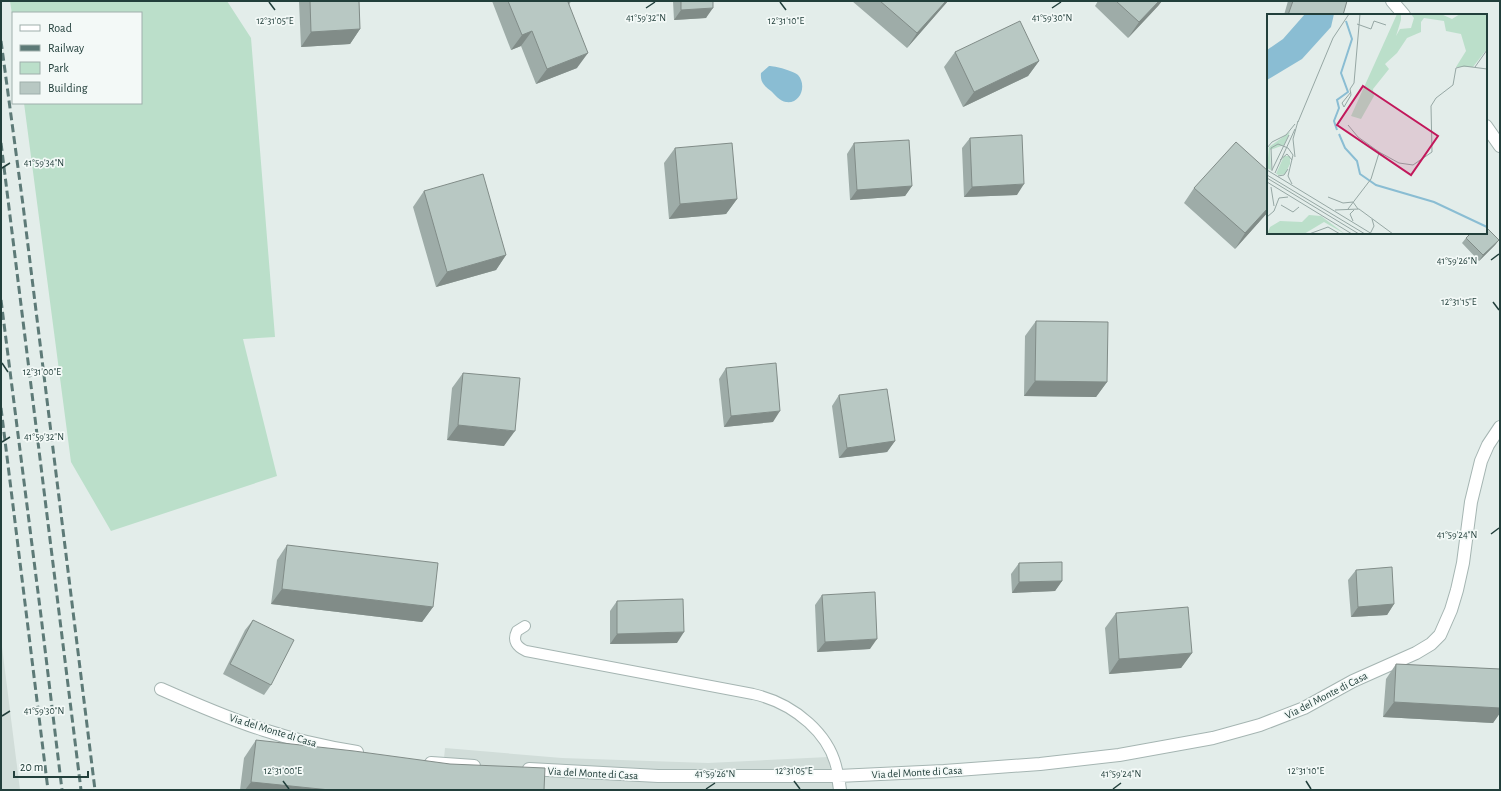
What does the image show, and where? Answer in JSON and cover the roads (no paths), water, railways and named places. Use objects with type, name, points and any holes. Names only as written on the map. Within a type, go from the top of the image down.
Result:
[{"type":"street","points":[[1392,1],[1403,14]]},
{"type":"street","points":[[1487,127],[1500,146]]},
{"type":"street","name":"Via del Monte di Casa","points":[[520,768],[658,776],[838,776],[944,771],[1040,764],[1119,755],[1214,738],[1260,725],[1304,708],[1353,681],[1425,648],[1440,635],[1451,610],[1463,563],[1468,518],[1477,474],[1483,455],[1500,427]]},
{"type":"street","name":"Via del Monte di Casa","points":[[161,689],[212,711],[266,731],[334,748],[371,754]]},
{"type":"street","points":[[422,762],[489,767]]},
{"type":"street","points":[[838,776],[840,790]]},
{"type":"lane","points":[[525,626],[516,631],[515,640],[517,645],[526,651],[753,694],[785,705],[804,719],[831,750],[837,763],[838,776]]},
{"type":"water","points":[[769,66],[784,69],[798,75],[802,84],[799,97],[791,102],[786,102],[778,98],[764,85],[761,79],[761,73]]},
{"type":"railway","points":[[1,41],[23,205],[95,790]]},
{"type":"railway","points":[[1,143],[81,790]]},
{"type":"railway","points":[[1,300],[62,790]]},
{"type":"railway","points":[[1,408],[48,790]]}]
